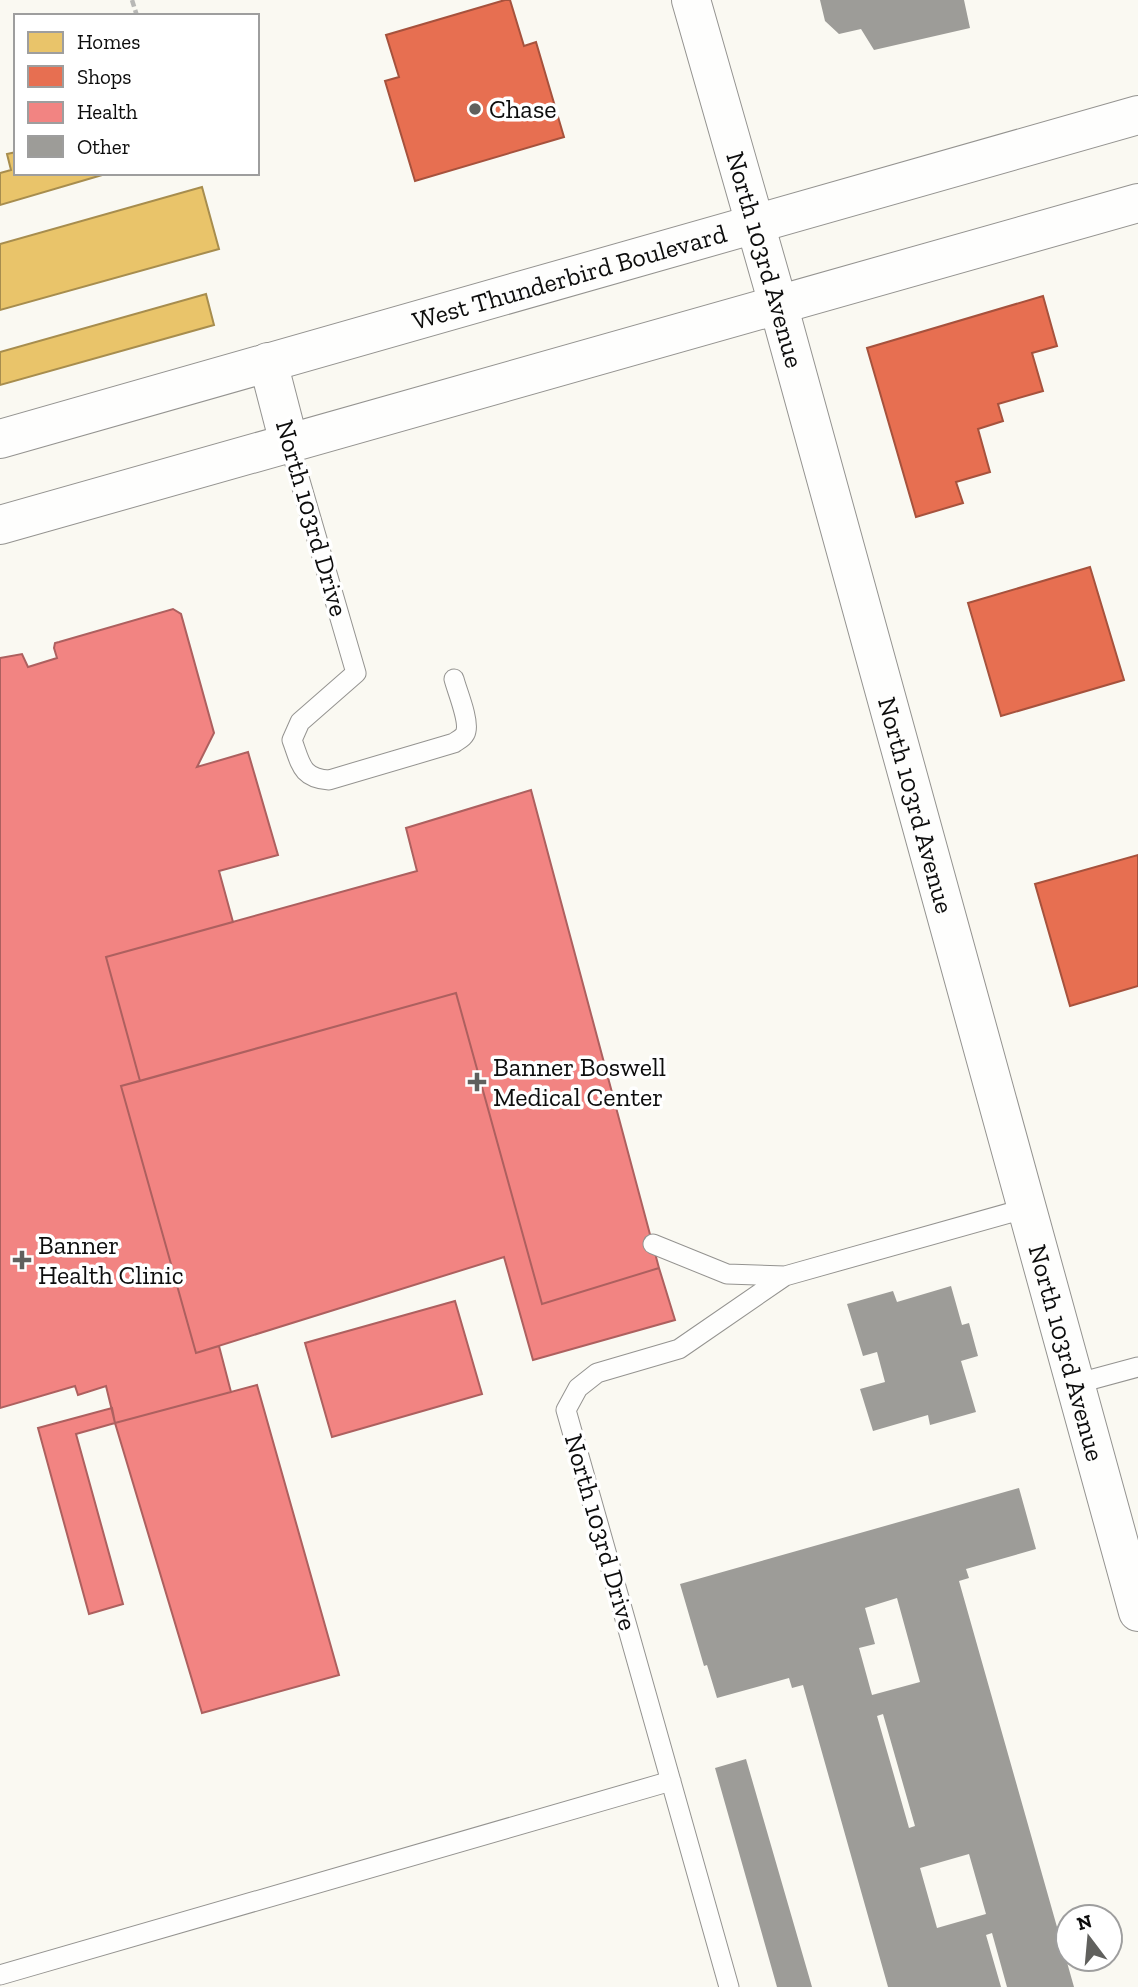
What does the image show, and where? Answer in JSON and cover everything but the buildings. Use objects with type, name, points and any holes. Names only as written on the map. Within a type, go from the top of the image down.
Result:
[{"type":"street","name":"North 103rd Avenue","points":[[691,0],[778,304],[1138,1612]]},
{"type":"street","name":"West Thunderbird Boulevard","points":[[0,439],[1138,115]]},
{"type":"street","points":[[0,525],[1138,203]]},
{"type":"street","name":"North 103rd Drive","points":[[268,362],[289,443]]},
{"type":"lane","name":"North 103rd Drive","points":[[289,443],[356,673],[300,722],[292,740],[303,770],[313,779],[329,780],[454,743],[462,738],[466,731],[454,679]]},
{"type":"lane","name":"North 103rd Drive","points":[[729,1987],[566,1410],[578,1388],[597,1373],[679,1349],[785,1276],[1027,1208]]},
{"type":"lane","points":[[653,1244],[727,1274],[785,1276]]},
{"type":"lane","points":[[1075,1384],[1138,1367]]},
{"type":"lane","points":[[0,1975],[671,1781]]},
{"type":"place","name":"Chase","points":[[475,109]]},
{"type":"place","name":"Banner Boswell Medical Center","points":[[477,1082]]},
{"type":"place","name":"Banner Health Clinic","points":[[22,1260]]}]
